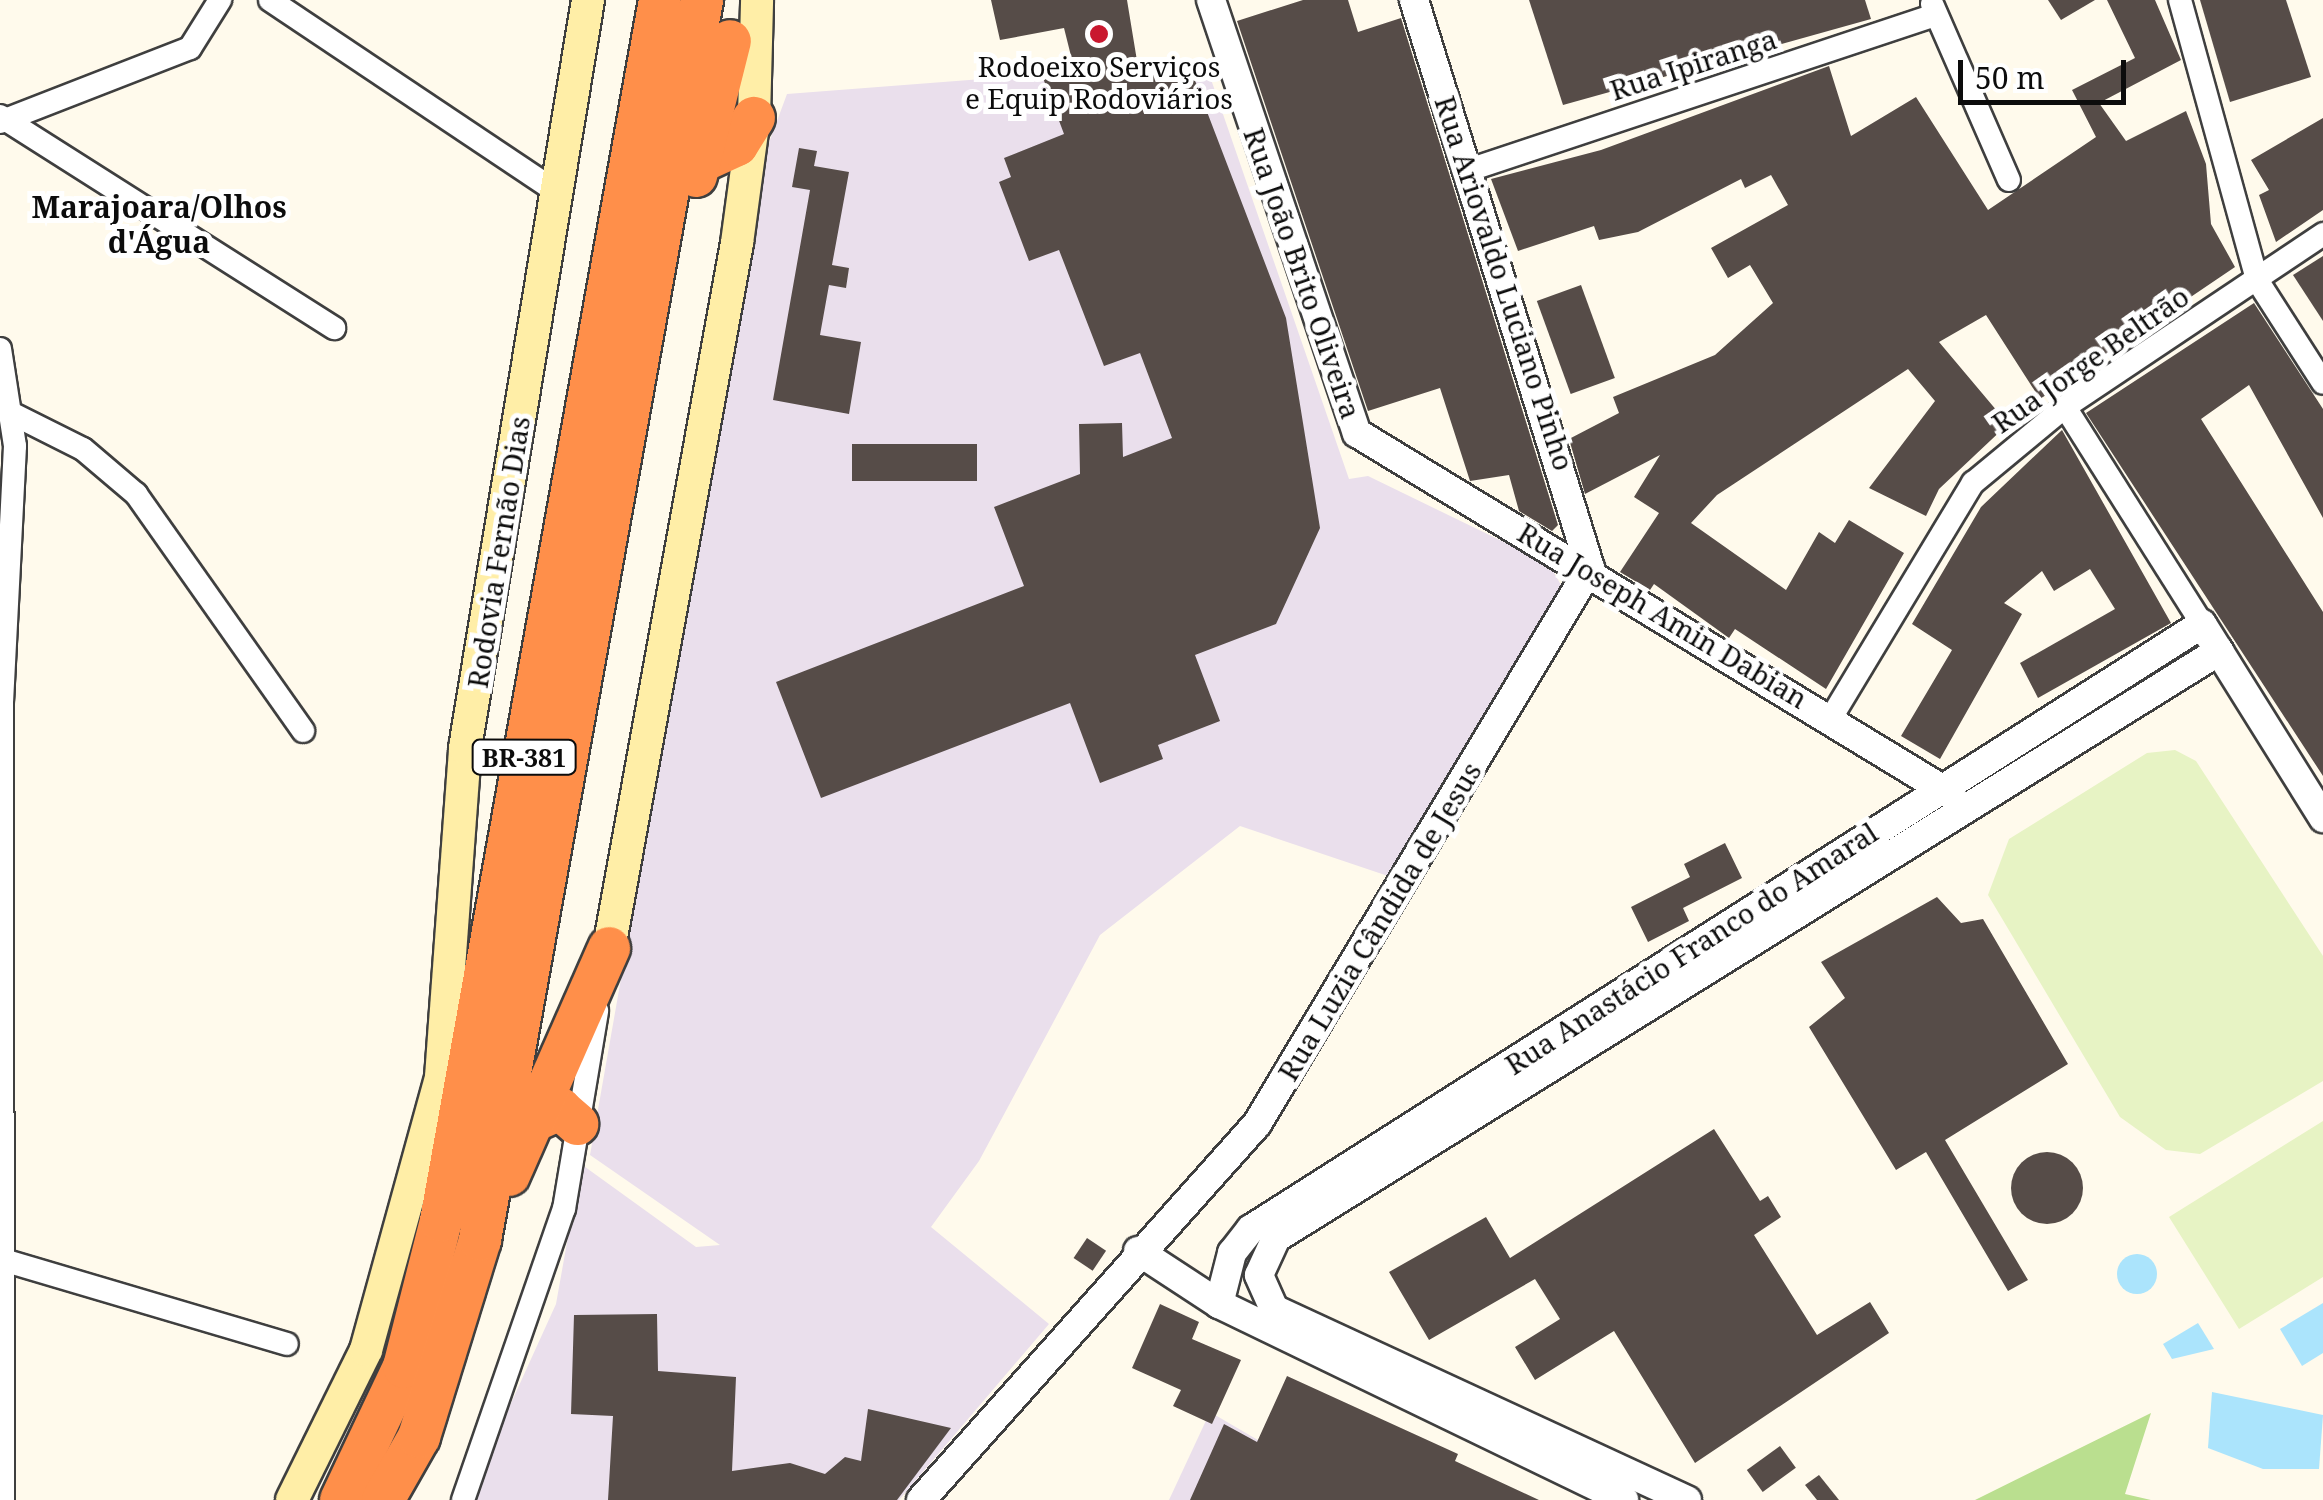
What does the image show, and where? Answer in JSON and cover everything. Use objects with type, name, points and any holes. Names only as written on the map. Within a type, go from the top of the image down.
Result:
[{"type":"highway","name":"BR-381","points":[[342,1500],[404,1367],[442,1221],[660,0]]},
{"type":"highway","name":"BR-381","points":[[480,1240],[652,306],[702,0]]},
{"type":"highway","points":[[652,306],[677,275],[730,20]]},
{"type":"highway","points":[[698,164],[737,145],[756,99],[730,20]]},
{"type":"highway","points":[[441,1077],[521,775]]},
{"type":"highway","name":"BR-381","points":[[383,1500],[419,1436],[480,1240],[609,948]]},
{"type":"highway","points":[[533,1121],[560,1109],[577,1124]]},
{"type":"main road","name":"Rodovia Fernão Dias","points":[[292,1500],[366,1350],[441,1077],[462,875],[458,810],[552,189],[588,0]]},
{"type":"main road","name":"BR-381","points":[[609,948],[630,872],[756,99],[757,0]]},
{"type":"street","points":[[2,119],[190,48],[220,0]]},
{"type":"street","points":[[270,0],[552,189]]},
{"type":"street","name":"Rua Ariovaldo Luciano Pinho","points":[[1414,0],[1590,568]]},
{"type":"street","points":[[2180,0],[2257,280],[2323,382]]},
{"type":"street","name":"Rua João Brito Oliveira","points":[[1215,1],[1357,433]]},
{"type":"street","points":[[1934,8],[2009,180]]},
{"type":"street","name":"Rua Ipiranga","points":[[1469,170],[1934,8]]},
{"type":"street","points":[[2,119],[334,328]]},
{"type":"street","name":"Rua Jorge Beltrão","points":[[1831,718],[1973,483],[2065,407],[2323,234]]},
{"type":"street","points":[[0,349],[11,413],[1,701],[3,1500]]},
{"type":"street","points":[[2065,407],[2323,818]]},
{"type":"street","points":[[11,413],[83,449],[136,494],[302,731]]},
{"type":"street","name":"Rua Joseph Amin Dabian","points":[[1357,433],[1590,568],[1966,803]]},
{"type":"street","name":"Rua Luzia Cândida de Jesus","points":[[921,1500],[1138,1251],[1258,1124],[1590,568]]},
{"type":"street","name":"Rua Anastácio Franco do Amaral","points":[[1218,1304],[1232,1253],[1251,1229],[2202,624]]},
{"type":"street","name":"Rua Anastácio Franco do Amaral","points":[[1557,1455],[1274,1310],[1259,1275],[1276,1238],[1966,803],[2219,651]]},
{"type":"street","points":[[462,1500],[496,1390],[538,1302],[577,1124],[609,948]]},
{"type":"street","points":[[1138,1251],[1218,1304],[1557,1455],[1686,1500]]},
{"type":"street","points":[[1,1260],[286,1344]]},
{"type":"street","points":[[1557,1455],[1624,1500]]},
{"type":"shaded area","points":[[1205,62],[1349,479],[1368,476],[1549,564],[1561,585],[1388,876],[1240,826],[1100,935],[979,1161],[931,1227],[1049,1324],[899,1500],[467,1500],[556,1304],[581,1164],[696,1247],[720,1245],[590,1155],[767,148],[787,94]]},
{"type":"shaded area","points":[[1210,1412],[1360,1500],[1169,1500]]},
{"type":"green space","points":[[2175,750],[2196,761],[2323,956],[2323,1081],[2200,1154],[2166,1150],[2120,1117],[1988,895],[2009,839],[2147,753]]},
{"type":"green space","points":[[2323,1121],[2323,1277],[2239,1329],[2169,1217]]},
{"type":"green space","points":[[2151,1413],[2125,1494],[2151,1500],[1975,1500]]},
{"type":"water","points":[[2137,1254],[2151,1260],[2157,1274],[2151,1288],[2137,1294],[2123,1288],[2117,1274],[2123,1260]]},
{"type":"water","points":[[2323,1303],[2323,1353],[2302,1366],[2280,1329]]},
{"type":"water","points":[[2198,1323],[2214,1349],[2172,1359],[2163,1344]]},
{"type":"water","points":[[2212,1392],[2323,1415],[2319,1469],[2263,1469],[2208,1448]]},
{"type":"building","points":[[991,0],[1127,0],[1139,73],[1191,70],[1286,318],[1320,528],[1276,624],[1195,655],[1220,721],[1158,745],[1163,759],[1100,783],[1070,703],[821,798],[776,682],[1024,586],[994,507],[1080,474],[1079,424],[1122,423],[1123,457],[1172,438],[1140,353],[1104,366],[1059,250],[1029,261],[999,182],[1011,177],[1004,158],[1064,134],[1043,78],[1076,76],[1064,28],[1000,40]]},
{"type":"building","points":[[1303,0],[1348,0],[1358,32],[1401,18],[1558,525],[1552,531],[1519,511],[1509,475],[1470,481],[1440,388],[1368,411],[1237,21]]},
{"type":"building","points":[[1529,0],[1865,0],[1871,19],[1563,105]]},
{"type":"building","points":[[2048,0],[2095,0],[2061,20]]},
{"type":"building","points":[[2107,0],[2155,0],[2181,60],[2099,103],[2126,141],[2186,111],[2206,164],[2211,224],[2235,267],[2040,399],[1986,315],[1939,342],[2008,424],[1939,489],[1926,516],[1869,488],[1935,401],[1908,369],[1717,495],[1691,523],[1786,590],[1819,532],[1835,543],[1849,520],[1904,553],[1826,689],[1735,629],[1729,638],[1654,584],[1650,590],[1620,572],[1659,513],[1634,497],[1660,455],[1585,494],[1569,439],[1619,413],[1613,397],[1715,355],[1773,303],[1750,265],[1728,278],[1711,248],[1788,205],[1771,175],[1745,188],[1741,179],[1638,232],[1599,240],[1594,226],[1518,251],[1491,179],[1601,150],[1829,66],[1851,136],[1916,97],[1988,210],[2096,137],[2072,90],[2135,58]]},
{"type":"building","points":[[2200,0],[2286,0],[2311,77],[2230,102]]},
{"type":"building","points":[[2323,118],[2323,210],[2276,242],[2259,195],[2269,190],[2251,160]]},
{"type":"building","points":[[799,148],[817,151],[814,166],[849,172],[832,265],[849,268],[846,288],[829,285],[820,335],[861,342],[849,414],[773,400],[810,190],[792,187]]},
{"type":"building","points":[[2323,256],[2323,321],[2293,275]]},
{"type":"building","points":[[1581,285],[1615,378],[1571,394],[1537,301]]},
{"type":"building","points":[[2254,303],[2323,409],[2323,518],[2249,385],[2201,419],[2323,612],[2323,776],[2086,413]]},
{"type":"building","points":[[2062,430],[2171,623],[2038,698],[2020,663],[2115,609],[2090,569],[2054,591],[2042,571],[2004,603],[2022,614],[1940,759],[1901,736],[1952,650],[1912,624],[1981,507]]},
{"type":"building","points":[[852,444],[977,444],[977,481],[852,481]]},
{"type":"building","points":[[1725,843],[1742,878],[1683,908],[1689,921],[1648,942],[1631,907],[1690,877],[1684,864]]},
{"type":"building","points":[[1937,897],[1961,923],[1983,919],[2068,1064],[1945,1140],[2028,1280],[2008,1291],[1926,1152],[1896,1170],[1809,1027],[1845,998],[1821,962]]},
{"type":"building","points":[[1714,1129],[1760,1201],[1768,1196],[1781,1217],[1754,1235],[1817,1335],[1870,1302],[1889,1333],[1695,1463],[1614,1331],[1535,1380],[1515,1347],[1560,1319],[1535,1279],[1429,1340],[1389,1272],[1486,1217],[1510,1258]]},
{"type":"building","points":[[2047,1152],[2072,1163],[2083,1188],[2072,1213],[2047,1224],[2022,1213],[2011,1188],[2022,1163]]},
{"type":"building","points":[[1087,1238],[1106,1251],[1093,1271],[1074,1258]]},
{"type":"building","points":[[1160,1304],[1199,1322],[1192,1339],[1241,1360],[1212,1424],[1173,1406],[1181,1390],[1132,1368]]},
{"type":"building","points":[[657,1314],[658,1371],[736,1377],[732,1471],[790,1463],[825,1474],[845,1457],[861,1461],[868,1409],[951,1428],[897,1500],[608,1500],[613,1416],[571,1414],[574,1315]]},
{"type":"building","points":[[1287,1376],[1458,1454],[1455,1461],[1539,1500],[1190,1500],[1224,1424],[1257,1442]]},
{"type":"building","points":[[1780,1446],[1796,1468],[1763,1492],[1747,1470]]},
{"type":"building","points":[[1819,1475],[1839,1500],[1817,1500],[1805,1485]]},
{"type":"place","name":"Rodoeixo Serviços e Equip Rodoviários","points":[[1099,34]]},
{"type":"district","name":"Marajoara/Olhos d'Água","points":[[159,224]]}]
